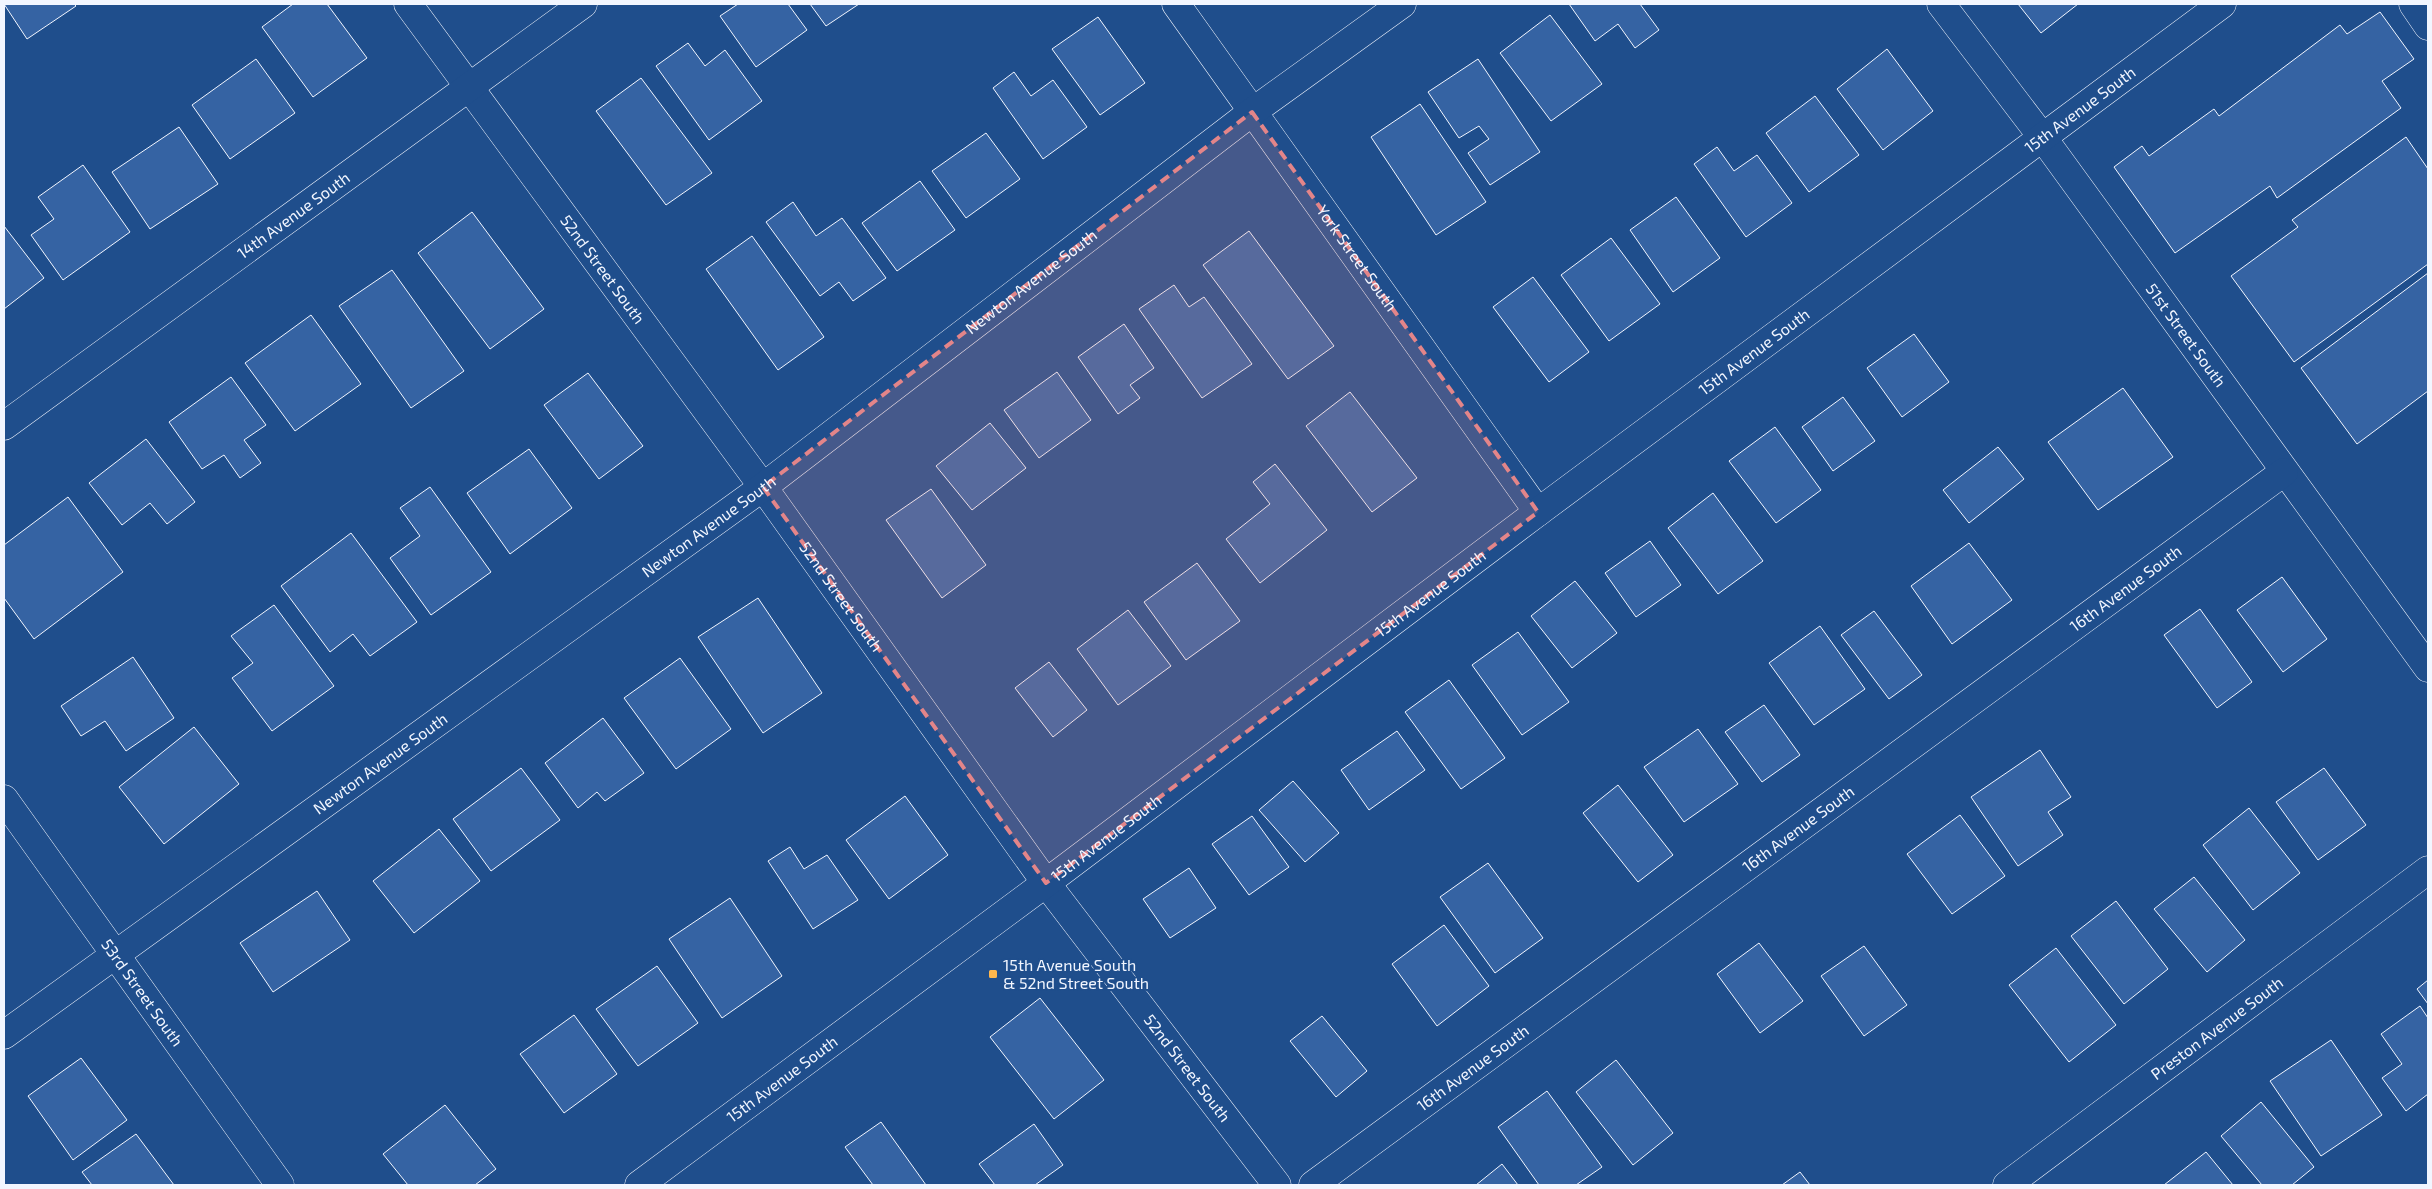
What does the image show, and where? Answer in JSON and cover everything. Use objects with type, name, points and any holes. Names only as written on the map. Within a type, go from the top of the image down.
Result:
[{"type":"street","name":"52nd Street South","points":[[408,4],[762,487],[1046,883],[1277,1185]]},
{"type":"street","name":"14th Avenue South","points":[[4,426],[583,4]]},
{"type":"street","name":"York Street South","points":[[1176,4],[1538,512]]},
{"type":"street","name":"Newton Avenue South","points":[[4,1036],[762,487],[1252,112],[1402,4]]},
{"type":"street","name":"51st Street South","points":[[1942,4],[2043,138],[2428,668]]},
{"type":"street","name":"15th Avenue South","points":[[640,1185],[1046,883],[1538,512],[2222,4]]},
{"type":"street","points":[[2413,4],[2428,26]]},
{"type":"street","name":"16th Avenue South","points":[[1313,1185],[2284,472]]},
{"type":"street","name":"53rd Street South","points":[[4,799],[280,1185]]},
{"type":"street","name":"Preston Avenue South","points":[[2007,1185],[2428,870]]},
{"type":"highlighted area","points":[[1252,112],[1538,512],[1046,883],[763,487]]},
{"type":"building","points":[[4,4],[74,4],[76,6],[27,39]]},
{"type":"building","points":[[293,4],[327,4],[367,58],[313,97],[262,27]]},
{"type":"building","points":[[738,4],[788,4],[807,30],[756,67],[720,16]]},
{"type":"building","points":[[810,4],[859,4],[826,26]]},
{"type":"building","points":[[1569,4],[1640,4],[1659,30],[1635,48],[1618,24],[1595,41]]},
{"type":"building","points":[[2018,4],[2078,4],[2041,33]]},
{"type":"building","points":[[2380,12],[2414,59],[2382,81],[2401,108],[2277,198],[2270,186],[2175,253],[2114,167],[2142,146],[2149,156],[2214,109],[2219,116],[2340,25],[2347,34]]},
{"type":"building","points":[[1550,15],[1602,84],[1551,121],[1500,53]]},
{"type":"building","points":[[1098,17],[1145,83],[1100,115],[1052,49]]},
{"type":"building","points":[[688,43],[705,66],[725,50],[762,101],[709,140],[656,66]]},
{"type":"building","points":[[1887,49],[1933,111],[1883,150],[1837,89]]},
{"type":"building","points":[[256,59],[295,113],[230,159],[192,105]]},
{"type":"building","points":[[1478,59],[1540,152],[1490,185],[1468,153],[1489,139],[1479,126],[1459,138],[1428,92]]},
{"type":"building","points":[[1014,72],[1031,96],[1053,80],[1087,127],[1043,159],[993,88]]},
{"type":"building","points":[[641,78],[712,173],[666,205],[596,111]]},
{"type":"building","points":[[1815,96],[1859,155],[1809,192],[1766,133]]},
{"type":"building","points":[[1420,104],[1486,202],[1436,235],[1371,137]]},
{"type":"building","points":[[179,127],[218,184],[150,229],[112,172]]},
{"type":"building","points":[[986,133],[1020,179],[966,218],[932,171]]},
{"type":"building","points":[[2406,137],[2428,169],[2428,264],[2294,362],[2231,276],[2298,227],[2292,220]]},
{"type":"building","points":[[1717,147],[1734,171],[1757,155],[1792,203],[1746,237],[1694,164]]},
{"type":"building","points":[[83,165],[130,232],[63,280],[31,235],[54,219],[38,197]]},
{"type":"building","points":[[920,181],[955,230],[897,271],[862,223]]},
{"type":"building","points":[[1676,197],[1720,258],[1673,292],[1630,230]]},
{"type":"building","points":[[793,202],[816,236],[842,218],[886,278],[853,301],[839,282],[820,296],[766,222]]},
{"type":"building","points":[[472,212],[544,309],[490,349],[418,253]]},
{"type":"building","points":[[4,226],[44,278],[4,309]]},
{"type":"building","points":[[1249,231],[1334,346],[1288,379],[1203,265]]},
{"type":"building","points":[[752,236],[824,337],[778,370],[706,269]]},
{"type":"building","points":[[1611,238],[1660,304],[1609,341],[1561,275]]},
{"type":"building","points":[[392,270],[464,371],[411,408],[339,306]]},
{"type":"building","points":[[2428,273],[2428,391],[2357,444],[2301,368]]},
{"type":"building","points":[[1533,277],[1589,352],[1549,382],[1493,307]]},
{"type":"building","points":[[1174,285],[1189,307],[1204,297],[1252,364],[1202,398],[1139,309]]},
{"type":"building","points":[[311,315],[361,384],[295,431],[245,363]]},
{"type":"building","points":[[1124,324],[1154,368],[1130,385],[1140,398],[1118,414],[1078,357]]},
{"type":"building","points":[[1914,334],[1949,382],[1902,417],[1867,368]]},
{"type":"building","points":[[1057,372],[1091,420],[1039,458],[1004,410]]},
{"type":"building","points":[[588,373],[643,446],[599,479],[544,405]]},
{"type":"building","points":[[231,377],[266,425],[244,440],[261,463],[240,478],[224,455],[202,469],[169,422]]},
{"type":"building","points":[[2123,388],[2173,457],[2098,510],[2048,442]]},
{"type":"building","points":[[1350,392],[1417,478],[1372,512],[1306,426]]},
{"type":"building","points":[[1843,397],[1875,441],[1833,471],[1802,427]]},
{"type":"building","points":[[990,423],[1026,468],[972,510],[936,466]]},
{"type":"building","points":[[1775,427],[1821,490],[1776,523],[1729,461]]},
{"type":"building","points":[[146,439],[195,502],[167,524],[150,503],[122,525],[89,483]]},
{"type":"building","points":[[1998,447],[2024,479],[1969,523],[1943,490]]},
{"type":"building","points":[[529,449],[572,508],[510,554],[467,493]]},
{"type":"building","points":[[1275,464],[1327,530],[1260,583],[1226,539],[1270,504],[1253,482]]},
{"type":"building","points":[[430,487],[491,572],[431,615],[390,558],[420,536],[400,508]]},
{"type":"building","points":[[931,489],[986,565],[942,598],[886,520]]},
{"type":"building","points":[[1713,493],[1763,561],[1718,594],[1668,528]]},
{"type":"building","points":[[68,497],[123,572],[34,639],[4,598],[4,545]]},
{"type":"building","points":[[351,533],[417,622],[370,656],[353,634],[330,652],[281,586]]},
{"type":"building","points":[[1650,541],[1681,585],[1636,617],[1605,573]]},
{"type":"building","points":[[1969,543],[2012,600],[1952,644],[1911,586]]},
{"type":"building","points":[[1197,563],[1240,621],[1186,660],[1144,602]]},
{"type":"building","points":[[2282,577],[2327,639],[2283,672],[2237,610]]},
{"type":"building","points":[[1575,581],[1617,633],[1572,668],[1531,616]]},
{"type":"building","points":[[758,598],[822,693],[763,733],[698,637]]},
{"type":"building","points":[[274,605],[334,686],[272,731],[232,678],[253,663],[231,636]]},
{"type":"building","points":[[2200,609],[2252,682],[2217,708],[2164,635]]},
{"type":"building","points":[[1128,610],[1171,666],[1118,705],[1077,649]]},
{"type":"building","points":[[1874,611],[1922,675],[1889,699],[1841,635]]},
{"type":"building","points":[[1820,626],[1865,689],[1814,725],[1769,663]]},
{"type":"building","points":[[1518,632],[1569,702],[1522,735],[1472,665]]},
{"type":"building","points":[[133,657],[174,718],[126,751],[105,721],[81,736],[61,706]]},
{"type":"building","points":[[680,658],[731,729],[676,769],[624,698]]},
{"type":"building","points":[[1049,662],[1087,710],[1053,737],[1015,688]]},
{"type":"building","points":[[1449,680],[1505,758],[1461,789],[1405,712]]},
{"type":"building","points":[[1764,705],[1800,755],[1762,782],[1725,732]]},
{"type":"building","points":[[603,718],[644,773],[605,801],[597,792],[578,808],[545,763]]},
{"type":"building","points":[[194,727],[239,784],[164,844],[119,787]]},
{"type":"building","points":[[1698,729],[1738,784],[1684,822],[1644,767]]},
{"type":"building","points":[[1397,731],[1425,770],[1369,810],[1341,770]]},
{"type":"building","points":[[2040,750],[2071,797],[2048,812],[2063,835],[2018,866],[1971,797]]},
{"type":"building","points":[[521,768],[560,820],[491,871],[453,819]]},
{"type":"building","points":[[2324,768],[2366,825],[2318,860],[2276,802]]},
{"type":"building","points":[[1293,781],[1339,833],[1305,862],[1259,810]]},
{"type":"building","points":[[1618,785],[1673,855],[1638,882],[1583,813]]},
{"type":"building","points":[[905,796],[948,855],[889,899],[846,840]]},
{"type":"building","points":[[2249,808],[2300,873],[2253,910],[2203,845]]},
{"type":"building","points":[[1960,815],[2005,876],[1952,914],[1907,854]]},
{"type":"building","points":[[1252,816],[1289,867],[1249,895],[1212,844]]},
{"type":"building","points":[[439,829],[480,881],[414,933],[373,881]]},
{"type":"building","points":[[790,847],[804,869],[827,855],[858,900],[813,929],[768,861]]},
{"type":"building","points":[[1488,863],[1543,938],[1495,973],[1440,897]]},
{"type":"building","points":[[1189,868],[1216,908],[1170,938],[1143,899]]},
{"type":"building","points":[[2194,877],[2245,940],[2207,972],[2154,909]]},
{"type":"building","points":[[317,891],[350,940],[273,992],[240,943]]},
{"type":"building","points":[[730,898],[782,976],[722,1018],[669,939]]},
{"type":"building","points":[[2116,901],[2168,969],[2124,1004],[2071,936]]},
{"type":"building","points":[[1444,925],[1489,986],[1437,1026],[1392,964]]},
{"type":"building","points":[[1759,943],[1803,1001],[1760,1033],[1717,974]]},
{"type":"building","points":[[1864,946],[1907,1005],[1864,1036],[1821,976]]},
{"type":"building","points":[[2056,948],[2116,1025],[2069,1062],[2009,985]]},
{"type":"building","points":[[657,966],[698,1023],[638,1066],[596,1009]]},
{"type":"building","points":[[2428,980],[2428,1004],[2417,989]]},
{"type":"building","points":[[1040,998],[1104,1080],[1054,1119],[990,1037]]},
{"type":"building","points":[[2420,1006],[2428,1018],[2428,1094],[2406,1111],[2382,1078],[2402,1064],[2381,1034]]},
{"type":"building","points":[[574,1015],[617,1074],[564,1113],[520,1054]]},
{"type":"building","points":[[1322,1016],[1367,1071],[1336,1097],[1290,1041]]},
{"type":"building","points":[[2331,1040],[2382,1115],[2321,1156],[2270,1081]]},
{"type":"building","points":[[81,1058],[127,1120],[73,1160],[28,1096]]},
{"type":"building","points":[[1616,1060],[1673,1133],[1633,1165],[1576,1092]]},
{"type":"building","points":[[1547,1091],[1602,1167],[1576,1185],[1539,1185],[1498,1127]]},
{"type":"building","points":[[2261,1102],[2314,1167],[2292,1185],[2262,1185],[2221,1136]]},
{"type":"building","points":[[445,1105],[496,1169],[475,1185],[408,1185],[383,1154]]},
{"type":"building","points":[[881,1122],[926,1185],[873,1185],[845,1147]]},
{"type":"building","points":[[1034,1124],[1063,1165],[1035,1185],[995,1185],[979,1164]]},
{"type":"building","points":[[136,1134],[174,1185],[92,1185],[82,1172]]},
{"type":"building","points":[[2206,1152],[2233,1185],[2164,1185]]},
{"type":"building","points":[[1502,1164],[1518,1185],[1476,1185]]},
{"type":"building","points":[[1800,1172],[1810,1185],[1782,1185]]},
{"type":"place","name":"15th Avenue South & 52nd Street South","points":[[993,974]]}]
